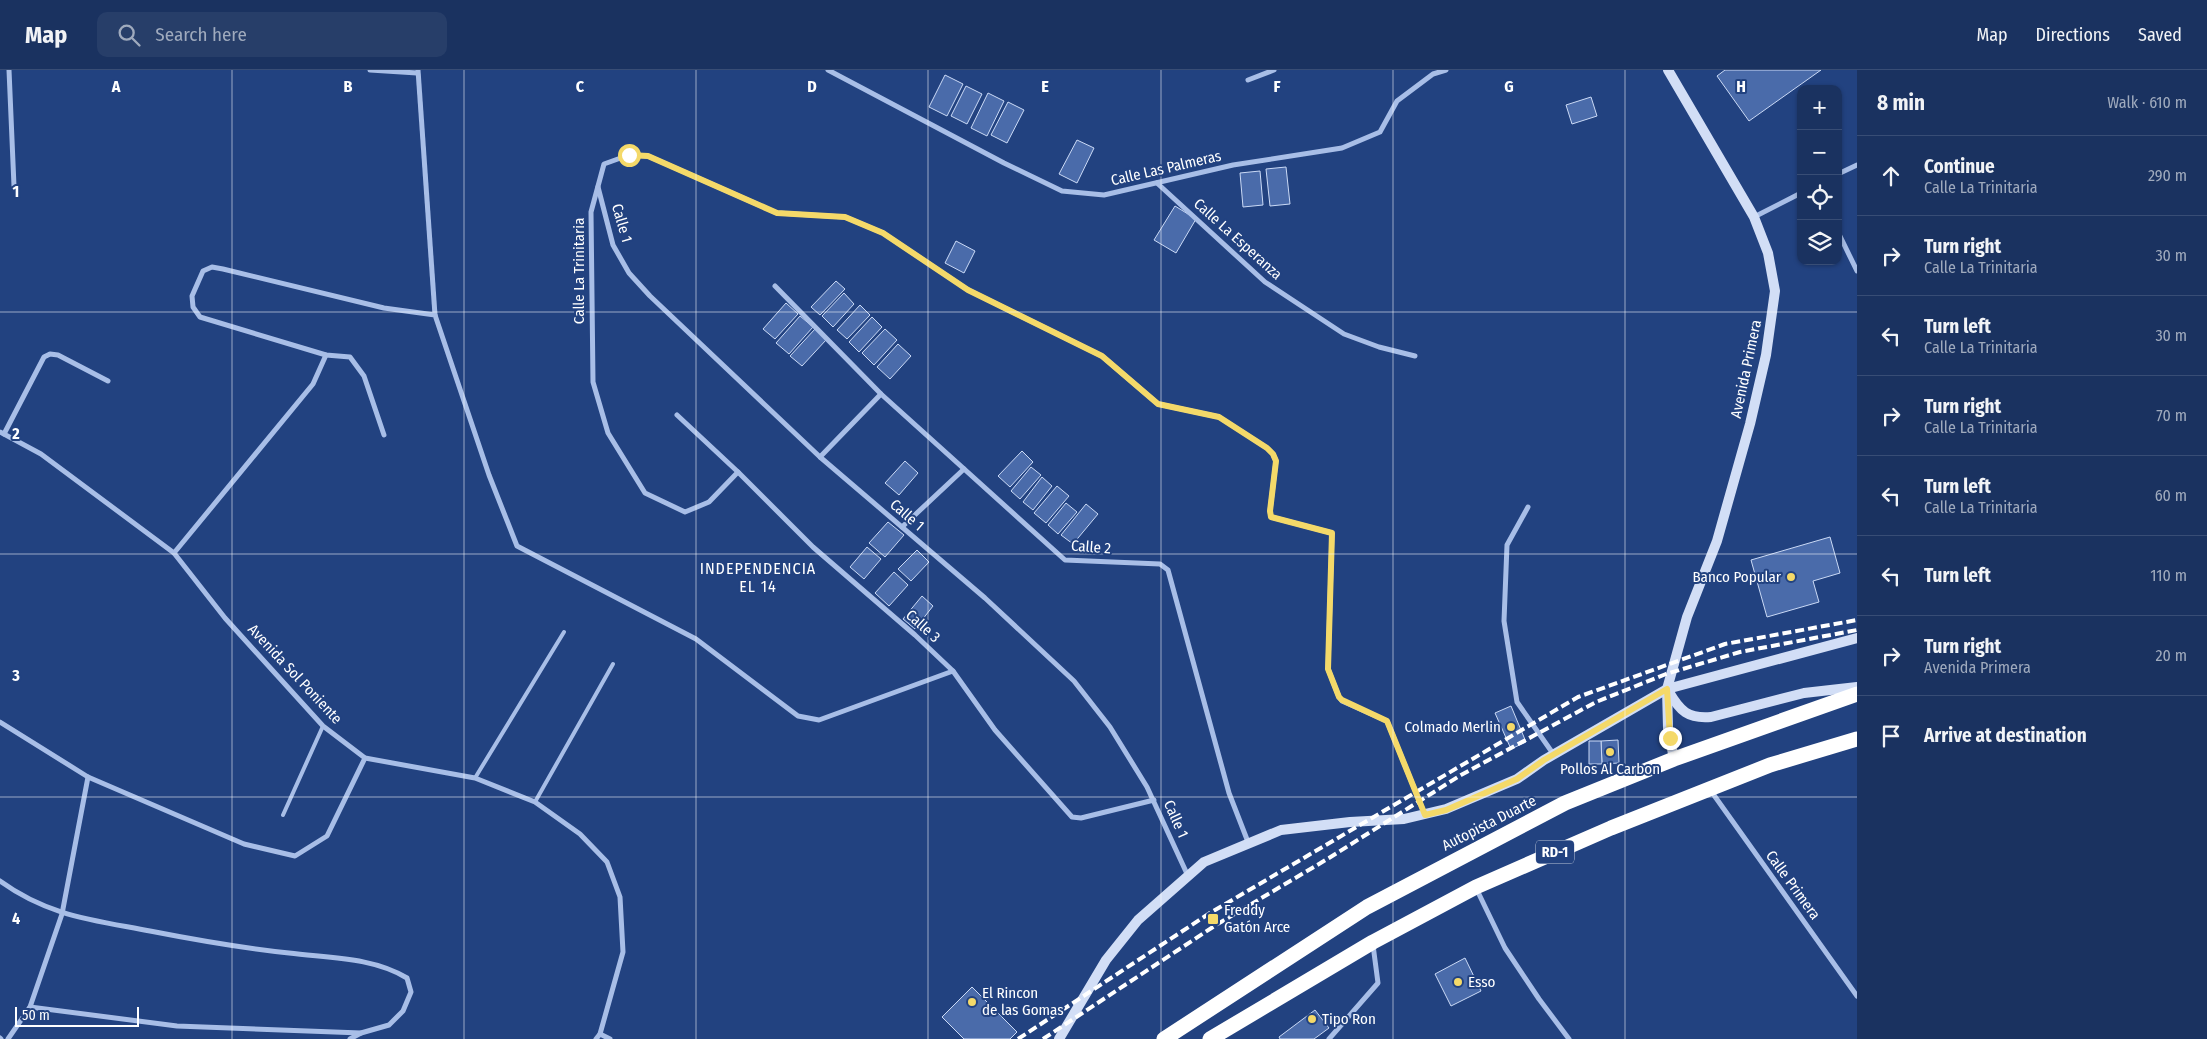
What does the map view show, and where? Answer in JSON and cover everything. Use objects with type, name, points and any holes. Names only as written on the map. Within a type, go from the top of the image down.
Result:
[{"type":"highway","name":"Autopista Duarte","points":[[1164,1039],[1367,907],[1565,803],[1674,759],[1857,694]]},
{"type":"highway","name":"RD-1","points":[[1210,1039],[1373,942],[1476,887],[1611,828],[1710,789],[1798,756],[1857,740]]},
{"type":"main road","name":"Avenida Primera","points":[[1668,70],[1754,217],[1773,273],[1774,291],[1769,340],[1750,424],[1718,540],[1687,617],[1667,689],[1668,728],[1674,759]]},
{"type":"main road","points":[[1059,1039],[1106,960],[1138,920],[1204,862],[1248,842],[1281,830],[1350,822],[1404,819],[1446,810],[1517,779],[1554,754],[1667,689],[1857,638]]},
{"type":"main road","points":[[1667,689],[1678,709],[1697,718],[1804,693],[1857,687]]},
{"type":"street","points":[[9,70],[14,186]]},
{"type":"street","points":[[370,70],[417,72],[434,315],[489,475],[517,546],[696,639],[798,716],[819,720],[953,671]]},
{"type":"street","name":"Calle Las Palmeras","points":[[828,70],[1004,163],[1062,191],[1104,195],[1233,165],[1342,148],[1380,132],[1397,102],[1433,74],[1446,70]]},
{"type":"street","points":[[1248,80],[1274,70]]},
{"type":"street","name":"Calle La Trinitaria","points":[[738,472],[709,502],[685,512],[645,493],[608,433],[593,382],[591,212],[604,164],[629,155],[648,156],[777,213],[845,217],[883,233],[968,290],[1102,356],[1158,404],[1219,417],[1267,448],[1273,454],[1276,461],[1270,511],[1271,517],[1332,533],[1328,669],[1339,697],[1387,721],[1425,815]]},
{"type":"street","points":[[1842,172],[1857,165]]},
{"type":"street","name":"Calle La Esperanza","points":[[1157,183],[1265,282],[1344,334],[1379,347],[1415,356]]},
{"type":"street","name":"Calle 1","points":[[598,186],[613,245],[629,273],[650,296],[820,457],[986,598],[1074,681],[1110,727],[1154,800],[1188,876]]},
{"type":"street","points":[[1754,217],[1797,195]]},
{"type":"street","points":[[1842,240],[1857,271]]},
{"type":"street","points":[[384,435],[364,376],[350,357],[326,355],[200,317],[192,308],[192,296],[203,271],[212,267],[384,308],[434,315]]},
{"type":"street","name":"Calle 2","points":[[775,286],[881,394],[1065,560],[1160,564],[1168,570],[1229,793],[1248,842]]},
{"type":"street","points":[[2,433],[44,357],[50,354],[58,355],[108,381]]},
{"type":"street","points":[[174,553],[313,384],[326,355]]},
{"type":"street","points":[[820,457],[881,394]]},
{"type":"street","name":"Calle 3","points":[[676,416],[738,472],[813,547],[915,635],[953,671],[995,730],[1072,817],[1081,818],[1154,800]]},
{"type":"street","name":"Avenida Sol Poniente","points":[[2,433],[41,454],[174,553],[225,618],[323,726],[365,758],[476,778],[535,802],[580,834],[607,862],[620,897],[623,952],[598,1036]]},
{"type":"street","points":[[902,527],[964,469]]},
{"type":"street","points":[[1528,508],[1507,545],[1504,621],[1517,702],[1554,754]]},
{"type":"street","points":[[0,722],[88,777],[244,844],[295,856],[327,836],[365,758]]},
{"type":"street","points":[[8,1039],[30,1007],[62,914],[88,777]]},
{"type":"street","name":"Calle Primera","points":[[1710,789],[1857,996]]},
{"type":"street","points":[[0,881],[20,896],[62,914],[237,948],[368,963],[393,970],[407,978],[411,992],[403,1012],[389,1025],[361,1033],[350,1039]]},
{"type":"street","points":[[1476,887],[1505,948],[1539,999],[1569,1039]]},
{"type":"street","points":[[1329,1039],[1378,983],[1373,942]]},
{"type":"street","points":[[30,1007],[177,1026],[361,1033]]},
{"type":"street","points":[[598,1036],[610,1039]]},
{"type":"lane","points":[[476,778],[564,632]]},
{"type":"lane","points":[[535,802],[613,664]]},
{"type":"lane","points":[[283,816],[323,726]]},
{"type":"building","points":[[1725,70],[1821,70],[1797,85],[1797,87],[1749,121],[1717,76]]},
{"type":"building","points":[[945,75],[963,84],[947,116],[929,107]]},
{"type":"building","points":[[966,86],[982,94],[967,124],[951,116]]},
{"type":"building","points":[[988,93],[1004,101],[987,136],[971,128]]},
{"type":"building","points":[[1591,97],[1597,116],[1572,124],[1566,105]]},
{"type":"building","points":[[1008,102],[1024,110],[1007,143],[991,135]]},
{"type":"building","points":[[1077,140],[1094,148],[1077,183],[1059,174]]},
{"type":"building","points":[[1286,167],[1290,204],[1270,206],[1266,169]]},
{"type":"building","points":[[1260,171],[1263,205],[1243,207],[1240,173]]},
{"type":"building","points":[[1175,206],[1196,219],[1176,253],[1154,240]]},
{"type":"building","points":[[956,241],[975,251],[964,273],[945,263]]},
{"type":"building","points":[[836,281],[845,289],[820,315],[811,307]]},
{"type":"building","points":[[844,293],[854,304],[833,327],[822,316]]},
{"type":"building","points":[[786,303],[798,314],[775,339],[763,329]]},
{"type":"building","points":[[860,305],[870,315],[847,339],[837,330]]},
{"type":"building","points":[[800,316],[813,327],[789,354],[776,343]]},
{"type":"building","points":[[872,317],[882,327],[859,352],[849,342]]},
{"type":"building","points":[[815,329],[826,340],[802,366],[790,356]]},
{"type":"building","points":[[885,329],[897,340],[874,365],[862,353]]},
{"type":"building","points":[[898,344],[911,356],[890,379],[877,367]]},
{"type":"building","points":[[1022,451],[1033,462],[1010,487],[998,476]]},
{"type":"building","points":[[905,461],[918,473],[899,495],[885,483]]},
{"type":"building","points":[[1031,467],[1041,475],[1020,499],[1011,491]]},
{"type":"building","points":[[1042,477],[1052,486],[1033,510],[1023,502]]},
{"type":"building","points":[[1057,486],[1069,496],[1046,523],[1034,513]]},
{"type":"building","points":[[1066,503],[1077,512],[1058,534],[1048,525]]},
{"type":"building","points":[[1086,504],[1098,514],[1073,544],[1061,535]]},
{"type":"building","points":[[888,522],[904,535],[885,557],[869,543]]},
{"type":"building","name":"Banco Popular","points":[[1830,537],[1840,573],[1813,581],[1819,602],[1767,617],[1751,560]]},
{"type":"building","points":[[867,547],[881,559],[864,579],[850,567]]},
{"type":"building","points":[[917,550],[929,562],[911,581],[898,569]]},
{"type":"building","points":[[894,572],[908,585],[889,606],[875,593]]},
{"type":"building","points":[[922,596],[933,606],[915,629],[903,619]]},
{"type":"building","name":"Colmado Merlin","points":[[1511,706],[1526,742],[1511,749],[1495,713]]},
{"type":"building","name":"Pollos Al Carbon","points":[[1618,740],[1619,763],[1602,764],[1601,741]]},
{"type":"building","points":[[1589,741],[1601,741],[1602,764],[1589,764]]},
{"type":"building","name":"Esso","points":[[1465,958],[1481,991],[1451,1006],[1435,974]]},
{"type":"building","name":"El Rincon de las Gomas","points":[[972,987],[1017,1032],[1010,1039],[964,1039],[942,1017]]},
{"type":"building","name":"Tipo Ron","points":[[1315,1010],[1329,1028],[1314,1039],[1280,1039],[1279,1037]]},
{"type":"railway","points":[[1018,1039],[1210,913],[1578,697],[1725,644],[1857,620]]},
{"type":"railway","points":[[1043,1039],[1216,925],[1329,858],[1461,775],[1596,702],[1666,674],[1740,652],[1857,630]]},
{"type":"place","name":"Banco Popular","points":[[1791,577]]},
{"type":"place","name":"Colmado Merlin","points":[[1511,727]]},
{"type":"place","name":"Pollos Al Carbon","points":[[1610,752]]},
{"type":"place","name":"Freddy Gatón Arce","points":[[1213,919]]},
{"type":"place","name":"Esso","points":[[1458,982]]},
{"type":"place","name":"El Rincon de las Gomas","points":[[972,1002]]},
{"type":"place","name":"Tipo Ron","points":[[1312,1019]]},
{"type":"district","name":"INDEPENDENCIA EL 14","points":[[758,577]]},
{"type":"route","points":[[629,155],[648,156],[777,213],[845,217],[883,233],[968,290],[1102,356],[1158,404],[1219,417],[1267,448],[1273,454],[1276,461],[1270,511],[1271,517],[1332,533],[1328,669],[1339,697],[1387,721],[1425,815],[1446,810],[1517,779],[1544,760],[1599,730],[1667,689],[1670,738]]}]
